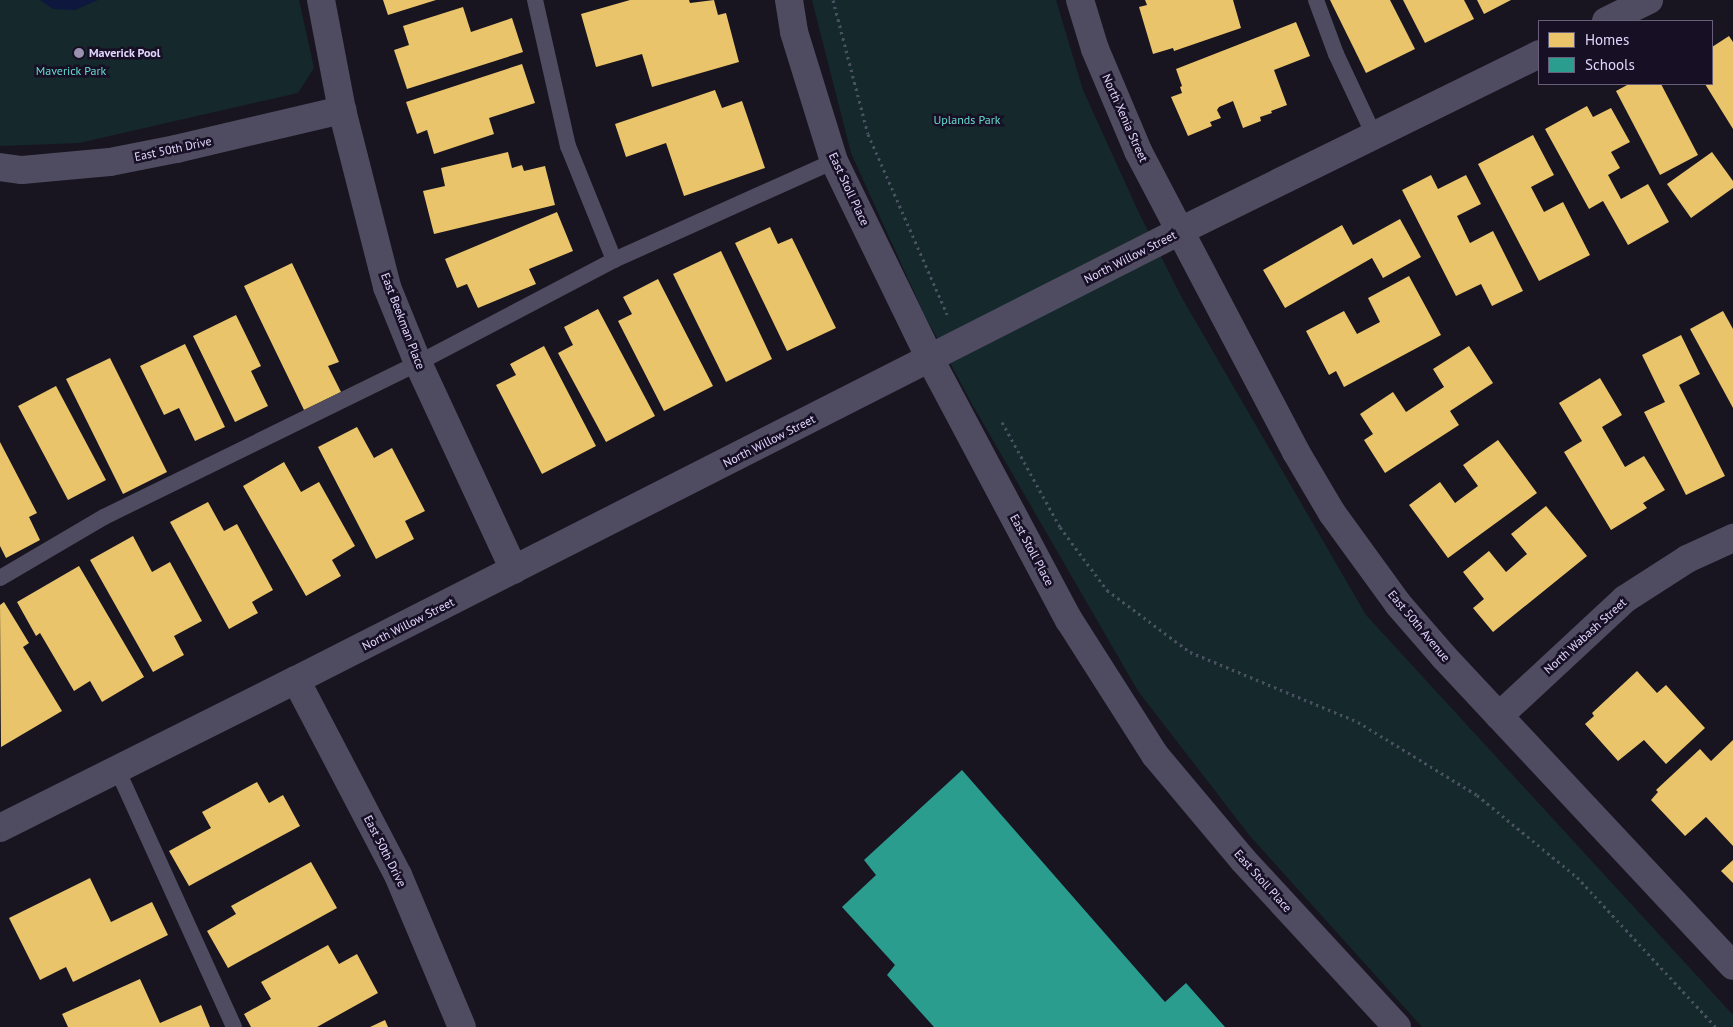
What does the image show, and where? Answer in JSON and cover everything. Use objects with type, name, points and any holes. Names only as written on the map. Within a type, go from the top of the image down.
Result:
[{"type":"street","name":"East Beekman Place","points":[[320,0],[342,110],[387,287],[418,363],[514,570]]},
{"type":"street","name":"East Stoll Place","points":[[788,0],[794,32],[834,161],[930,359],[1069,620],[1155,755],[1243,860],[1397,1027]]},
{"type":"street","name":"North Xenia Street","points":[[1080,0],[1095,49],[1116,102],[1180,232]]},
{"type":"street","points":[[1608,20],[1649,0]]},
{"type":"street","name":"North Willow Street","points":[[0,828],[1180,232],[1538,54]]},
{"type":"street","name":"East 50th Drive","points":[[0,167],[22,170],[110,162],[176,149],[342,110]]},
{"type":"street","name":"East 50th Avenue","points":[[1180,232],[1296,452],[1332,513],[1398,604],[1444,657],[1733,966]]},
{"type":"street","name":"North Wabash Street","points":[[1499,716],[1625,599],[1687,560],[1733,538]]},
{"type":"street","name":"East 50th Drive","points":[[296,680],[398,875],[462,1027]]},
{"type":"lane","points":[[535,0],[568,146],[614,260]]},
{"type":"lane","points":[[1316,0],[1336,54],[1374,135]]},
{"type":"lane","points":[[0,578],[104,517],[418,363],[614,260],[834,161]]},
{"type":"lane","points":[[117,770],[234,1027]]},
{"type":"path","points":[[834,0],[868,134],[945,311],[961,343]]},
{"type":"path","points":[[1000,418],[1060,527],[1107,590],[1190,652],[1358,722],[1477,795],[1577,876],[1716,1027]]},
{"type":"green space","name":"Maverick Park","points":[[0,0],[299,0],[314,68],[298,93],[79,143],[0,146]]},
{"type":"green space","name":"Uplands Park","points":[[812,0],[1056,0],[1083,90],[1139,213],[1182,298],[1366,615],[1733,1015],[1733,1027],[1422,1027],[1250,836],[1138,691],[972,404],[924,314],[851,153]]},
{"type":"water","points":[[40,0],[98,0],[75,10],[53,9]]},
{"type":"building: Homes","points":[[383,0],[436,0],[388,15]]},
{"type":"building: Homes","points":[[630,0],[689,0],[690,3],[714,0],[718,15],[726,13],[739,62],[652,87],[642,54],[596,67],[581,14]]},
{"type":"building: Homes","points":[[1145,0],[1233,0],[1241,28],[1174,51],[1173,48],[1153,54],[1139,7],[1147,5]]},
{"type":"building: Homes","points":[[1330,0],[1390,0],[1415,49],[1366,73]]},
{"type":"building: Homes","points":[[1403,0],[1464,0],[1474,19],[1425,43]]},
{"type":"building: Homes","points":[[1477,0],[1511,0],[1484,14]]},
{"type":"building: Homes","points":[[463,7],[471,32],[512,18],[523,52],[407,89],[394,50],[409,45],[403,26]]},
{"type":"building: Homes","points":[[1296,22],[1310,56],[1274,70],[1287,105],[1260,117],[1261,121],[1243,128],[1233,101],[1219,107],[1217,110],[1221,118],[1210,122],[1212,126],[1188,136],[1171,97],[1182,93],[1180,87],[1182,86],[1176,69]]},
{"type":"building: Homes","points":[[1729,36],[1733,42],[1733,129],[1706,85],[1713,85],[1713,46]]},
{"type":"building: Homes","points":[[522,64],[535,103],[489,118],[494,134],[434,154],[427,130],[417,134],[406,102]]},
{"type":"building: Homes","points":[[1627,85],[1662,85],[1698,155],[1660,175],[1616,91]]},
{"type":"building: Homes","points":[[715,90],[722,108],[742,101],[765,168],[684,196],[666,143],[626,157],[615,124]]},
{"type":"building: Homes","points":[[1587,106],[1593,117],[1611,108],[1630,142],[1611,152],[1620,168],[1608,175],[1621,199],[1648,184],[1669,222],[1628,245],[1603,201],[1589,209],[1545,129]]},
{"type":"building: Homes","points":[[1533,135],[1554,175],[1531,187],[1544,212],[1563,202],[1590,255],[1539,281],[1478,164]]},
{"type":"building: Homes","points":[[508,152],[512,168],[522,165],[524,171],[545,166],[555,205],[434,234],[423,191],[445,186],[441,168]]},
{"type":"building: Homes","points":[[1712,152],[1733,181],[1733,188],[1691,218],[1667,184]]},
{"type":"building: Homes","points":[[1431,175],[1438,189],[1466,175],[1481,204],[1457,216],[1470,243],[1493,231],[1523,291],[1492,306],[1481,284],[1456,296],[1402,190]]},
{"type":"building: Homes","points":[[557,212],[573,251],[529,269],[536,284],[478,308],[467,284],[457,288],[445,259]]},
{"type":"building: Homes","points":[[1400,219],[1421,257],[1383,278],[1372,258],[1285,308],[1263,270],[1342,225],[1353,245]]},
{"type":"building: Homes","points":[[770,227],[778,244],[792,238],[836,328],[787,351],[735,243]]},
{"type":"building: Homes","points":[[721,251],[772,359],[726,382],[673,274]]},
{"type":"building: Homes","points":[[292,263],[339,362],[328,366],[341,392],[304,410],[244,286]]},
{"type":"building: Homes","points":[[1409,276],[1441,335],[1344,387],[1336,371],[1329,375],[1306,331],[1344,311],[1357,334],[1380,322],[1368,298]]},
{"type":"building: Homes","points":[[658,279],[713,386],[664,411],[618,321],[632,314],[623,297]]},
{"type":"building: Homes","points":[[598,309],[655,416],[606,442],[558,353],[573,345],[564,327]]},
{"type":"building: Homes","points":[[1723,311],[1733,329],[1733,408],[1690,329]]},
{"type":"building: Homes","points":[[236,315],[261,366],[251,371],[268,406],[235,422],[193,336]]},
{"type":"building: Homes","points":[[1681,335],[1700,374],[1679,385],[1725,476],[1686,495],[1644,412],[1665,402],[1642,355]]},
{"type":"building: Homes","points":[[185,344],[225,427],[195,441],[179,408],[164,415],[140,366]]},
{"type":"building: Homes","points":[[544,346],[596,446],[542,474],[496,385],[516,375],[510,364]]},
{"type":"building: Homes","points":[[1469,346],[1493,383],[1450,411],[1459,425],[1385,473],[1364,440],[1373,434],[1360,414],[1393,392],[1406,412],[1444,387],[1433,369]]},
{"type":"building: Homes","points":[[110,358],[167,472],[123,494],[66,379]]},
{"type":"building: Homes","points":[[1600,378],[1622,415],[1602,427],[1625,467],[1644,456],[1665,490],[1643,503],[1647,508],[1611,530],[1564,452],[1582,441],[1559,403]]},
{"type":"building: Homes","points":[[56,386],[106,480],[68,500],[18,406]]},
{"type":"building: Homes","points":[[357,427],[374,458],[392,448],[425,511],[405,521],[414,539],[376,559],[318,447]]},
{"type":"building: Homes","points":[[1498,440],[1537,493],[1448,558],[1409,505],[1440,482],[1455,503],[1478,486],[1463,465]]},
{"type":"building: Homes","points":[[0,442],[37,513],[29,517],[40,540],[6,558],[0,546]]},
{"type":"building: Homes","points":[[284,462],[301,492],[319,482],[355,546],[332,560],[341,576],[306,596],[243,486]]},
{"type":"building: Homes","points":[[208,502],[224,531],[237,524],[273,590],[252,602],[258,613],[229,629],[170,522]]},
{"type":"building: Homes","points":[[1546,506],[1587,556],[1493,632],[1473,608],[1484,599],[1463,572],[1489,551],[1506,572],[1527,554],[1511,534]]},
{"type":"building: Homes","points":[[133,536],[152,572],[170,562],[202,621],[174,636],[184,655],[153,672],[90,560]]},
{"type":"building: Homes","points":[[79,566],[144,677],[102,702],[90,681],[74,691],[40,633],[36,636],[17,602]]},
{"type":"building: Homes","points":[[4,602],[29,643],[23,647],[62,711],[1,747],[0,605]]},
{"type":"building: Homes","points":[[1637,671],[1657,693],[1666,685],[1705,728],[1666,764],[1644,740],[1618,761],[1585,724],[1594,716],[1592,713]]},
{"type":"building: Homes","points":[[1733,740],[1733,846],[1706,817],[1685,836],[1651,800],[1658,792],[1656,790],[1700,749],[1711,761]]},
{"type":"building: Homes","points":[[257,782],[269,803],[283,795],[300,826],[189,886],[169,851],[211,828],[202,812]]},
{"type":"building: Homes","points":[[1733,860],[1733,883],[1721,871]]},
{"type":"building: Homes","points":[[311,862],[337,908],[228,968],[207,931],[236,914],[231,906]]},
{"type":"building: Homes","points":[[90,878],[111,922],[152,902],[168,935],[73,982],[66,967],[40,980],[9,918]]},
{"type":"building: Homes","points":[[328,945],[339,964],[357,954],[378,993],[317,1027],[251,1027],[244,1014],[271,999],[261,982]]},
{"type":"building: Homes","points":[[140,979],[160,1023],[201,1005],[210,1027],[68,1027],[62,1014]]},
{"type":"building: Homes","points":[[385,1020],[388,1027],[370,1027]]},
{"type":"building: Schools","points":[[962,770],[1165,1002],[1186,983],[1225,1027],[934,1027],[887,975],[895,965],[842,907],[876,875],[864,860]]},
{"type":"place","name":"Maverick Pool","points":[[79,53]]}]
